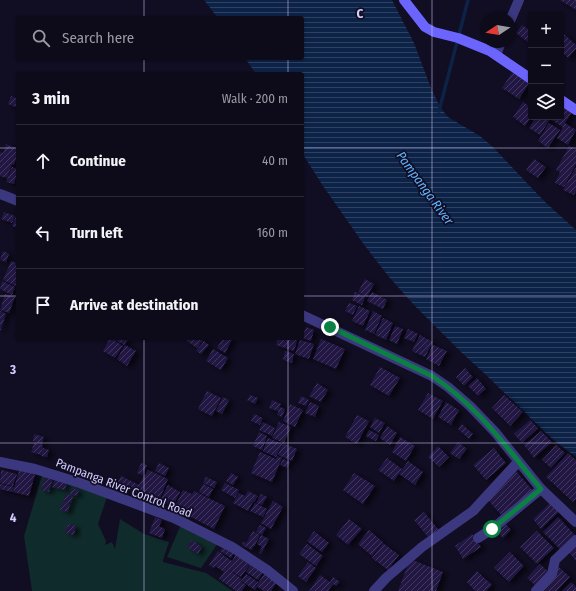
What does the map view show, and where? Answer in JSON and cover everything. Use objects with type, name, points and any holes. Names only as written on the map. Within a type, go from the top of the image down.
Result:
[{"type":"main road","points":[[404,0],[425,26],[434,32],[458,38],[492,53],[528,77]]},
{"type":"main road","points":[[564,102],[576,110]]},
{"type":"street","points":[[514,12],[519,0]]},
{"type":"street","points":[[492,53],[496,48]]},
{"type":"street","points":[[0,194],[16,200]]},
{"type":"street","points":[[304,316],[432,376],[448,387],[470,406],[495,432],[541,489],[576,522]]},
{"type":"street","name":"Pampanga River Control Road","points":[[0,462],[35,469],[80,483],[174,518],[232,547],[267,570],[293,591]]},
{"type":"street","points":[[374,591],[386,578],[422,547],[473,511],[518,462]]},
{"type":"street","points":[[478,538],[492,529],[541,489]]},
{"type":"street","points":[[536,591],[552,574],[555,560],[576,540]]},
{"type":"green space","points":[[43,472],[107,497],[98,524],[106,541],[105,545],[112,542],[115,549],[120,519],[144,534],[169,542],[163,562],[206,573],[233,591],[32,591],[24,536]]},
{"type":"green space","points":[[182,522],[218,543],[201,568],[167,557]]},
{"type":"water","name":"Pampanga River","points":[[204,0],[392,0],[414,43],[440,107],[448,117],[480,136],[493,147],[544,201],[576,230],[576,457],[551,438],[414,305],[389,277],[365,246],[304,156],[304,72],[255,72],[246,60],[304,60],[304,16],[216,16]]},
{"type":"building","points":[[560,0],[576,0],[576,10]]},
{"type":"building","points":[[522,25],[528,29],[528,42],[516,33]]},
{"type":"building","points":[[564,34],[576,45],[576,49],[568,58],[564,54]]},
{"type":"building","points":[[513,71],[528,81],[528,85],[519,99],[502,88]]},
{"type":"building","points":[[11,96],[16,98],[16,107],[8,104]]},
{"type":"building","points":[[523,102],[528,105],[528,120],[530,120],[525,126],[513,117]]},
{"type":"building","points":[[564,107],[572,112],[565,123],[576,130],[568,145],[557,138],[563,127],[552,120],[564,120]]},
{"type":"building","points":[[534,120],[549,120],[540,135],[529,128]]},
{"type":"building","points":[[549,123],[560,130],[548,148],[538,141]]},
{"type":"building","points":[[6,144],[16,148],[16,159],[14,165],[12,164],[7,178],[0,176],[0,152],[3,153]]},
{"type":"building","points":[[569,146],[576,149],[576,164],[564,187],[555,183],[560,172],[556,170]]},
{"type":"building","points":[[534,159],[546,167],[538,178],[526,170]]},
{"type":"building","points":[[12,167],[16,168],[14,184],[6,182]]},
{"type":"building","points":[[576,167],[576,191],[574,195],[563,190]]},
{"type":"building","points":[[4,212],[15,216],[12,223],[1,219]]},
{"type":"building","points":[[16,216],[16,227],[12,226]]},
{"type":"building","points":[[3,251],[9,254],[6,262],[0,260]]},
{"type":"building","points":[[11,261],[16,263],[16,286],[3,280]]},
{"type":"building","points":[[365,279],[374,284],[367,297],[358,292]]},
{"type":"building","points":[[2,281],[15,287],[12,295],[0,289]]},
{"type":"building","points":[[355,292],[365,297],[362,305],[352,300]]},
{"type":"building","points":[[372,292],[387,300],[383,309],[367,301]]},
{"type":"building","points":[[5,294],[15,297],[9,313],[0,310]]},
{"type":"building","points":[[349,303],[357,306],[353,315],[345,311]]},
{"type":"building","points":[[359,306],[370,311],[363,326],[352,321]]},
{"type":"building","points":[[0,311],[6,314],[0,332]]},
{"type":"building","points":[[373,311],[382,316],[374,334],[365,330]]},
{"type":"building","points":[[383,318],[393,323],[386,340],[375,335]]},
{"type":"building","points":[[395,326],[403,329],[397,344],[389,340]]},
{"type":"building","points":[[306,327],[314,330],[311,341],[304,339]]},
{"type":"building","points":[[408,329],[418,334],[414,342],[404,338]]},
{"type":"building","points":[[420,335],[433,342],[425,357],[412,351]]},
{"type":"building","points":[[321,339],[345,349],[336,369],[313,359]]},
{"type":"building","points":[[109,340],[113,340],[123,346],[115,358],[103,351]]},
{"type":"building","points":[[115,340],[127,340],[124,345]]},
{"type":"building","points":[[188,340],[203,340],[197,348]]},
{"type":"building","points":[[222,340],[232,340],[225,353],[217,348]]},
{"type":"building","points":[[277,340],[297,340],[294,351],[276,345]]},
{"type":"building","points":[[300,340],[314,344],[309,359],[295,354]]},
{"type":"building","points":[[204,341],[209,345],[201,354],[196,351]]},
{"type":"building","points":[[125,345],[136,351],[127,366],[117,359]]},
{"type":"building","points":[[433,345],[447,351],[439,366],[426,359]]},
{"type":"building","points":[[213,349],[228,358],[221,370],[206,361]]},
{"type":"building","points":[[285,351],[294,354],[292,363],[283,360]]},
{"type":"building","points":[[380,367],[400,378],[389,396],[370,385]]},
{"type":"building","points":[[465,368],[473,377],[464,386],[456,377]]},
{"type":"building","points":[[477,378],[486,389],[478,396],[468,386]]},
{"type":"building","points":[[317,383],[328,390],[321,402],[309,396]]},
{"type":"building","points":[[207,391],[221,398],[212,416],[198,409]]},
{"type":"building","points":[[428,393],[443,401],[433,419],[418,410]]},
{"type":"building","points":[[250,395],[258,398],[255,404],[247,400]]},
{"type":"building","points":[[504,395],[523,412],[510,426],[492,408]]},
{"type":"building","points":[[301,396],[309,400],[306,406],[298,403]]},
{"type":"building","points":[[223,397],[229,400],[222,414],[216,411]]},
{"type":"building","points":[[272,400],[281,404],[278,411],[269,408]]},
{"type":"building","points":[[310,402],[319,406],[315,417],[305,413]]},
{"type":"building","points":[[446,402],[459,410],[451,425],[438,417]]},
{"type":"building","points":[[290,404],[303,410],[295,427],[283,421]]},
{"type":"building","points":[[280,407],[285,409],[282,417],[277,415]]},
{"type":"building","points":[[254,414],[263,418],[260,425],[251,421]]},
{"type":"building","points":[[357,415],[369,421],[357,444],[345,437]]},
{"type":"building","points":[[375,418],[385,423],[379,433],[370,427]]},
{"type":"building","points":[[530,420],[538,428],[522,443],[514,434]]},
{"type":"building","points":[[263,422],[275,428],[272,436],[259,430]]},
{"type":"building","points":[[279,422],[291,427],[284,443],[272,438]]},
{"type":"building","points":[[462,424],[473,434],[469,439],[458,429]]},
{"type":"building","points":[[387,426],[397,433],[390,445],[380,438]]},
{"type":"building","points":[[369,430],[379,435],[376,441],[366,436]]},
{"type":"building","points":[[541,431],[552,442],[534,458],[524,445]]},
{"type":"building","points":[[259,432],[267,436],[262,450],[253,446]]},
{"type":"building","points":[[34,434],[44,437],[42,444],[33,441]]},
{"type":"building","points":[[400,437],[415,446],[406,461],[392,452]]},
{"type":"building","points":[[268,438],[282,444],[276,457],[263,451]]},
{"type":"building","points":[[458,442],[467,449],[459,459],[450,453]]},
{"type":"building","points":[[34,443],[43,445],[41,455],[31,452]]},
{"type":"building","points":[[283,443],[297,449],[292,461],[278,455]]},
{"type":"building","points":[[556,445],[565,453],[551,468],[542,460]]},
{"type":"building","points":[[438,446],[449,457],[439,467],[428,457]]},
{"type":"building","points":[[43,448],[49,450],[47,457],[41,456]]},
{"type":"building","points":[[494,448],[506,463],[486,480],[473,465]]},
{"type":"building","points":[[260,452],[276,459],[277,456],[282,458],[272,482],[251,473]]},
{"type":"building","points":[[568,453],[576,460],[576,499],[573,502],[546,477]]},
{"type":"building","points":[[387,458],[402,469],[394,481],[378,470]]},
{"type":"building","points":[[283,459],[290,462],[287,468],[280,465]]},
{"type":"building","points":[[408,461],[423,472],[415,485],[399,474]]},
{"type":"building","points":[[141,463],[147,465],[142,475],[137,473]]},
{"type":"building","points":[[159,463],[169,468],[165,476],[155,471]]},
{"type":"building","points":[[20,467],[36,471],[29,496],[13,492]]},
{"type":"building","points":[[1,470],[17,474],[13,486],[0,483]]},
{"type":"building","points":[[148,470],[168,479],[158,503],[117,484],[121,476],[139,485]]},
{"type":"building","points":[[516,471],[534,492],[504,518],[486,498]]},
{"type":"building","points":[[231,473],[238,477],[233,485],[226,481]]},
{"type":"building","points":[[354,473],[375,486],[363,504],[343,490]]},
{"type":"building","points":[[45,475],[53,478],[49,492],[41,490]]},
{"type":"building","points":[[206,477],[217,482],[214,488],[203,483]]},
{"type":"building","points":[[55,479],[67,482],[65,490],[52,487]]},
{"type":"building","points":[[225,483],[239,490],[235,498],[221,490]]},
{"type":"building","points":[[0,484],[14,487],[12,492],[0,489]]},
{"type":"building","points":[[203,484],[213,489],[209,497],[199,492]]},
{"type":"building","points":[[168,485],[180,492],[173,506],[160,500]]},
{"type":"building","points":[[71,488],[79,490],[77,496],[70,494]]},
{"type":"building","points":[[183,490],[192,494],[194,491],[225,506],[214,529],[174,508]]},
{"type":"building","points":[[248,491],[258,496],[248,511],[233,503],[239,493],[245,496]]},
{"type":"building","points":[[65,494],[73,496],[71,503],[64,502]]},
{"type":"building","points":[[261,494],[267,497],[262,505],[256,503]]},
{"type":"building","points":[[273,501],[283,507],[271,529],[261,523]]},
{"type":"building","points":[[62,502],[70,504],[68,512],[60,510]]},
{"type":"building","points":[[551,502],[560,511],[541,529],[533,519]]},
{"type":"building","points":[[255,503],[267,509],[263,517],[250,511]]},
{"type":"building","points":[[424,512],[438,529],[428,537],[414,520]]},
{"type":"building","points":[[155,517],[162,520],[159,526],[165,529],[162,538],[149,533]]},
{"type":"building","points":[[558,517],[576,536],[563,552],[543,532]]},
{"type":"building","points":[[349,519],[362,529],[348,545],[336,535]]},
{"type":"building","points":[[504,522],[511,530],[503,538],[495,530]]},
{"type":"building","points":[[68,524],[76,526],[74,535],[65,533]]},
{"type":"building","points":[[260,525],[266,528],[262,535],[256,532]]},
{"type":"building","points":[[369,530],[383,542],[372,556],[358,544]]},
{"type":"building","points":[[253,531],[260,535],[254,547],[248,544],[253,547],[252,550],[242,545],[243,542],[246,543]]},
{"type":"building","points":[[314,531],[329,543],[322,552],[307,541]]},
{"type":"building","points":[[537,531],[554,548],[537,564],[520,547]]},
{"type":"building","points":[[472,534],[481,547],[463,559],[455,546]]},
{"type":"building","points":[[261,535],[269,539],[261,554],[259,553],[262,547],[257,544]]},
{"type":"building","points":[[192,540],[202,547],[198,554],[187,547]]},
{"type":"building","points":[[576,542],[576,561],[567,550]]},
{"type":"building","points":[[383,543],[399,555],[388,570],[372,558]]},
{"type":"building","points":[[224,544],[236,550],[231,558],[220,551]]},
{"type":"building","points":[[307,544],[323,556],[316,566],[299,554]]},
{"type":"building","points":[[218,551],[223,554],[214,568],[209,565]]},
{"type":"building","points":[[510,552],[524,566],[509,582],[494,568]]},
{"type":"building","points":[[236,554],[251,563],[241,577],[226,568],[242,579],[240,581],[246,585],[242,591],[236,591],[219,579],[224,572],[215,566],[223,555],[232,561]]},
{"type":"building","points":[[410,559],[443,572],[436,591],[398,591]]},
{"type":"building","points":[[308,562],[316,568],[306,582],[298,576]]},
{"type":"building","points":[[252,563],[264,571],[258,580],[246,572]]},
{"type":"building","points":[[540,564],[551,574],[538,588],[527,578]]},
{"type":"building","points":[[559,567],[570,577],[557,591],[537,591]]},
{"type":"building","points":[[477,571],[492,585],[486,591],[475,591],[467,582]]},
{"type":"building","points":[[246,574],[258,582],[255,586],[257,587],[255,590],[241,581]]},
{"type":"building","points":[[264,574],[277,582],[271,591],[264,591],[256,586]]},
{"type":"building","points":[[320,575],[330,582],[333,577],[340,582],[336,586],[333,584],[328,591],[309,591]]},
{"type":"building","points":[[571,582],[576,587],[576,591],[562,591]]},
{"type":"waterway","points":[[439,111],[468,0]]},
{"type":"route","points":[[330,327],[432,376],[448,387],[470,406],[495,432],[541,489],[492,529]]}]
